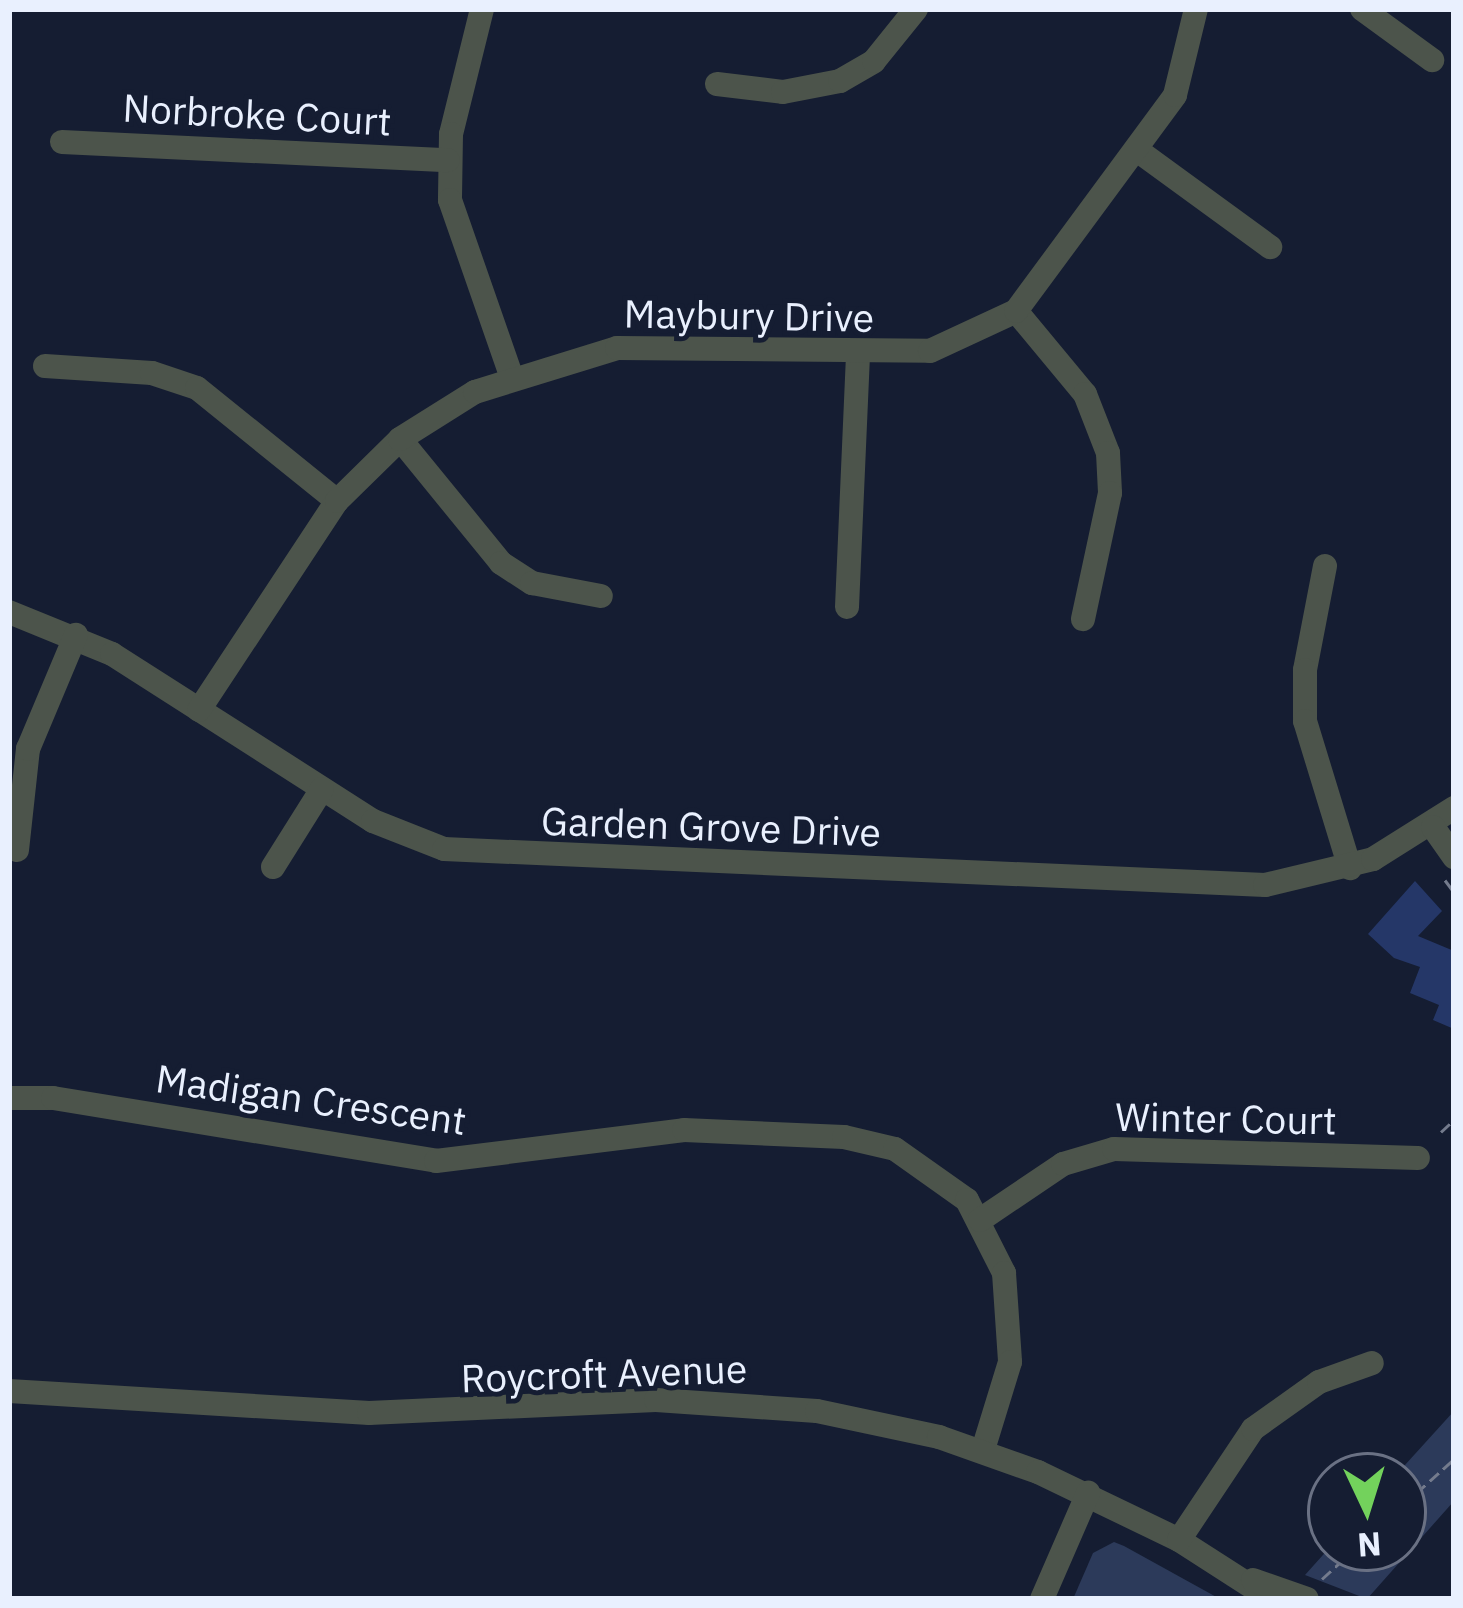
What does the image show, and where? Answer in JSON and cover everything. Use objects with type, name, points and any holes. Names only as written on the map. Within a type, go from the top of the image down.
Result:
[{"type":"street","points":[[482,9],[448,160],[453,222],[511,375]]},
{"type":"street","points":[[718,84],[783,92],[839,81],[874,61],[916,9]]},
{"type":"street","name":"Maybury Drive","points":[[200,710],[337,501],[400,440],[511,375],[586,353],[653,345],[858,352],[953,345],[1016,311],[1137,150],[1184,76],[1196,9]]},
{"type":"street","points":[[1362,9],[1432,60]]},
{"type":"street","name":"Norbroke Court","points":[[62,142],[448,160]]},
{"type":"street","points":[[1137,150],[1270,247]]},
{"type":"street","points":[[1016,311],[1085,394],[1108,452],[1107,515],[1083,619]]},
{"type":"street","points":[[847,607],[858,352]]},
{"type":"street","points":[[45,366],[152,373],[197,388],[337,501]]},
{"type":"street","points":[[400,440],[501,563],[532,583],[601,596]]},
{"type":"street","points":[[1325,566],[1305,670],[1305,721],[1350,868]]},
{"type":"street","name":"Garden Grove Drive","points":[[9,612],[76,635],[394,832],[470,852],[1232,885],[1350,868],[1433,827],[1454,808]]},
{"type":"street","points":[[17,850],[28,749],[76,635]]},
{"type":"street","points":[[273,867],[322,789]]},
{"type":"street","points":[[1433,827],[1454,857]]},
{"type":"street","name":"Madigan Crescent","points":[[9,1098],[53,1098],[436,1161],[502,1159],[651,1131],[844,1137],[922,1163],[980,1220],[1004,1273],[1012,1338],[982,1450]]},
{"type":"street","name":"Winter Court","points":[[980,1220],[1064,1164],[1114,1149],[1418,1158]]},
{"type":"street","points":[[1179,1540],[1253,1429],[1307,1388],[1372,1364]]},
{"type":"street","name":"Roycroft Avenue","points":[[9,1391],[430,1414],[716,1401],[854,1418],[982,1450],[1088,1493],[1240,1575],[1271,1599]]},
{"type":"street","points":[[1042,1599],[1088,1493]]},
{"type":"street","name":"Roycroft Avenue","points":[[1240,1575],[1306,1598]]},
{"type":"path","points":[[1441,1132],[1454,1120]]},
{"type":"path","points":[[1427,1483],[1454,1459]]},
{"type":"path","points":[[1306,1598],[1332,1572]]},
{"type":"shaded area","points":[[1454,1411],[1454,1501],[1427,1531],[1427,1452],[1417,1452]]},
{"type":"shaded area","points":[[1114,1542],[1220,1599],[1073,1599],[1093,1553]]},
{"type":"shaded area","points":[[1308,1572],[1391,1572],[1367,1599],[1305,1575]]},
{"type":"building","points":[[1415,881],[1442,911],[1418,936],[1454,951],[1454,1029],[1433,1020],[1439,1005],[1410,993],[1420,967],[1394,958],[1368,934]]}]
